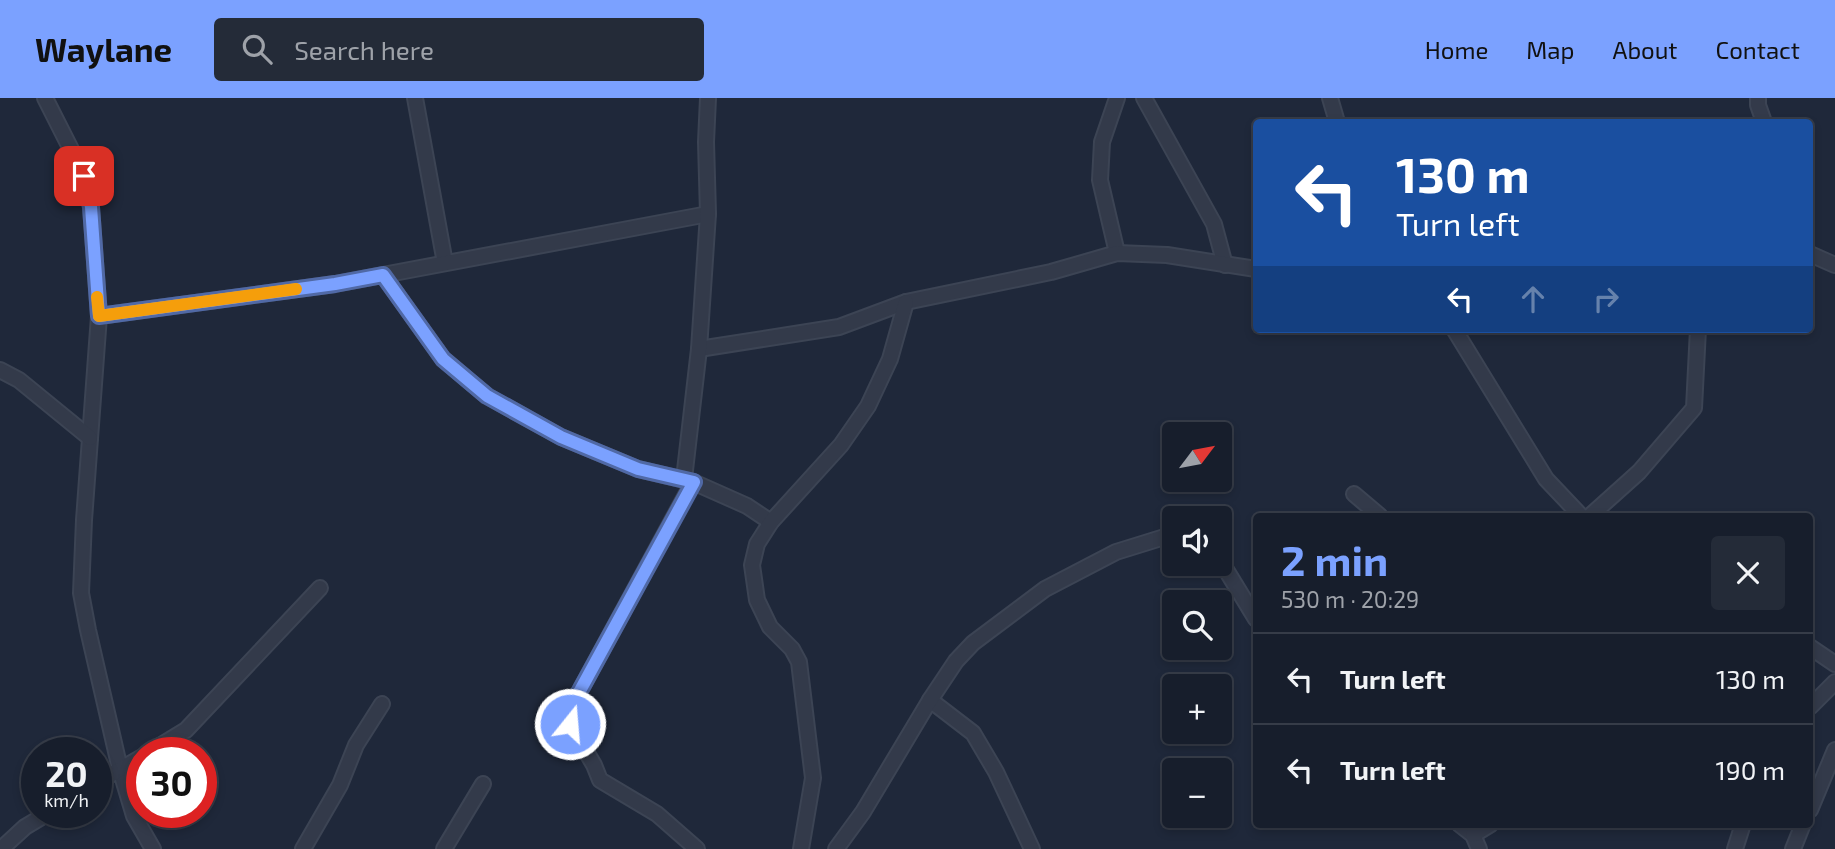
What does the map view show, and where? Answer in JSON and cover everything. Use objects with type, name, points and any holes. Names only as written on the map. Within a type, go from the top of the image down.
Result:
[{"type":"street","points":[[45,98],[84,176],[91,207],[99,316],[84,520],[82,593],[120,769],[134,816],[153,849]]},
{"type":"street","points":[[415,98],[445,264]]},
{"type":"street","points":[[697,849],[657,814],[600,780],[570,724],[576,698],[689,480],[708,214],[708,98]]},
{"type":"street","points":[[1117,98],[1102,142],[1100,180],[1117,253]]},
{"type":"street","points":[[1144,98],[1214,223],[1225,265]]},
{"type":"street","points":[[1330,98],[1336,119]]},
{"type":"street","points":[[1758,98],[1763,119]]},
{"type":"street","points":[[99,316],[335,284],[708,214]]},
{"type":"street","points":[[699,349],[839,327],[906,302],[1051,272],[1117,253],[1167,255],[1253,270]]},
{"type":"street","points":[[1813,255],[1835,265]]},
{"type":"street","points":[[383,275],[443,359],[487,396],[561,437],[638,469],[689,480],[747,506],[771,522]]},
{"type":"street","points":[[801,849],[813,778],[799,662],[792,649],[770,627],[757,600],[752,565],[757,544],[771,522],[841,445],[867,406],[890,359],[906,302]]},
{"type":"street","points":[[1456,333],[1546,479],[1578,513]]},
{"type":"street","points":[[1593,513],[1639,472],[1694,408],[1698,333]]},
{"type":"street","points":[[0,370],[19,380],[90,438]]},
{"type":"street","points":[[1354,495],[1376,513]]},
{"type":"street","points":[[836,849],[863,812],[930,700],[956,661],[972,643],[1045,589],[1116,552],[1162,538]]},
{"type":"street","points":[[1230,576],[1253,614]]},
{"type":"street","points":[[175,737],[186,730],[320,588]]},
{"type":"street","points":[[1813,649],[1835,664]]},
{"type":"street","points":[[1813,705],[1835,682]]},
{"type":"street","points":[[930,700],[973,733],[996,772],[1032,849]]},
{"type":"street","points":[[303,849],[341,785],[356,745],[382,704]]},
{"type":"street","points":[[1813,803],[1835,750]]},
{"type":"street","points":[[112,774],[126,766]]},
{"type":"street","points":[[444,849],[483,784]]},
{"type":"street","points":[[1,849],[24,828]]},
{"type":"street","points":[[1463,828],[1476,842],[1487,828]]},
{"type":"street","points":[[1735,849],[1742,828]]},
{"type":"street","points":[[1793,849],[1801,828]]},
{"type":"slow traffic","points":[[97,297],[99,316],[296,289]]},
{"type":"route","points":[[84,176],[91,207],[99,316],[383,275],[443,359],[487,396],[561,437],[638,469],[694,482],[576,698],[570,724]]}]
